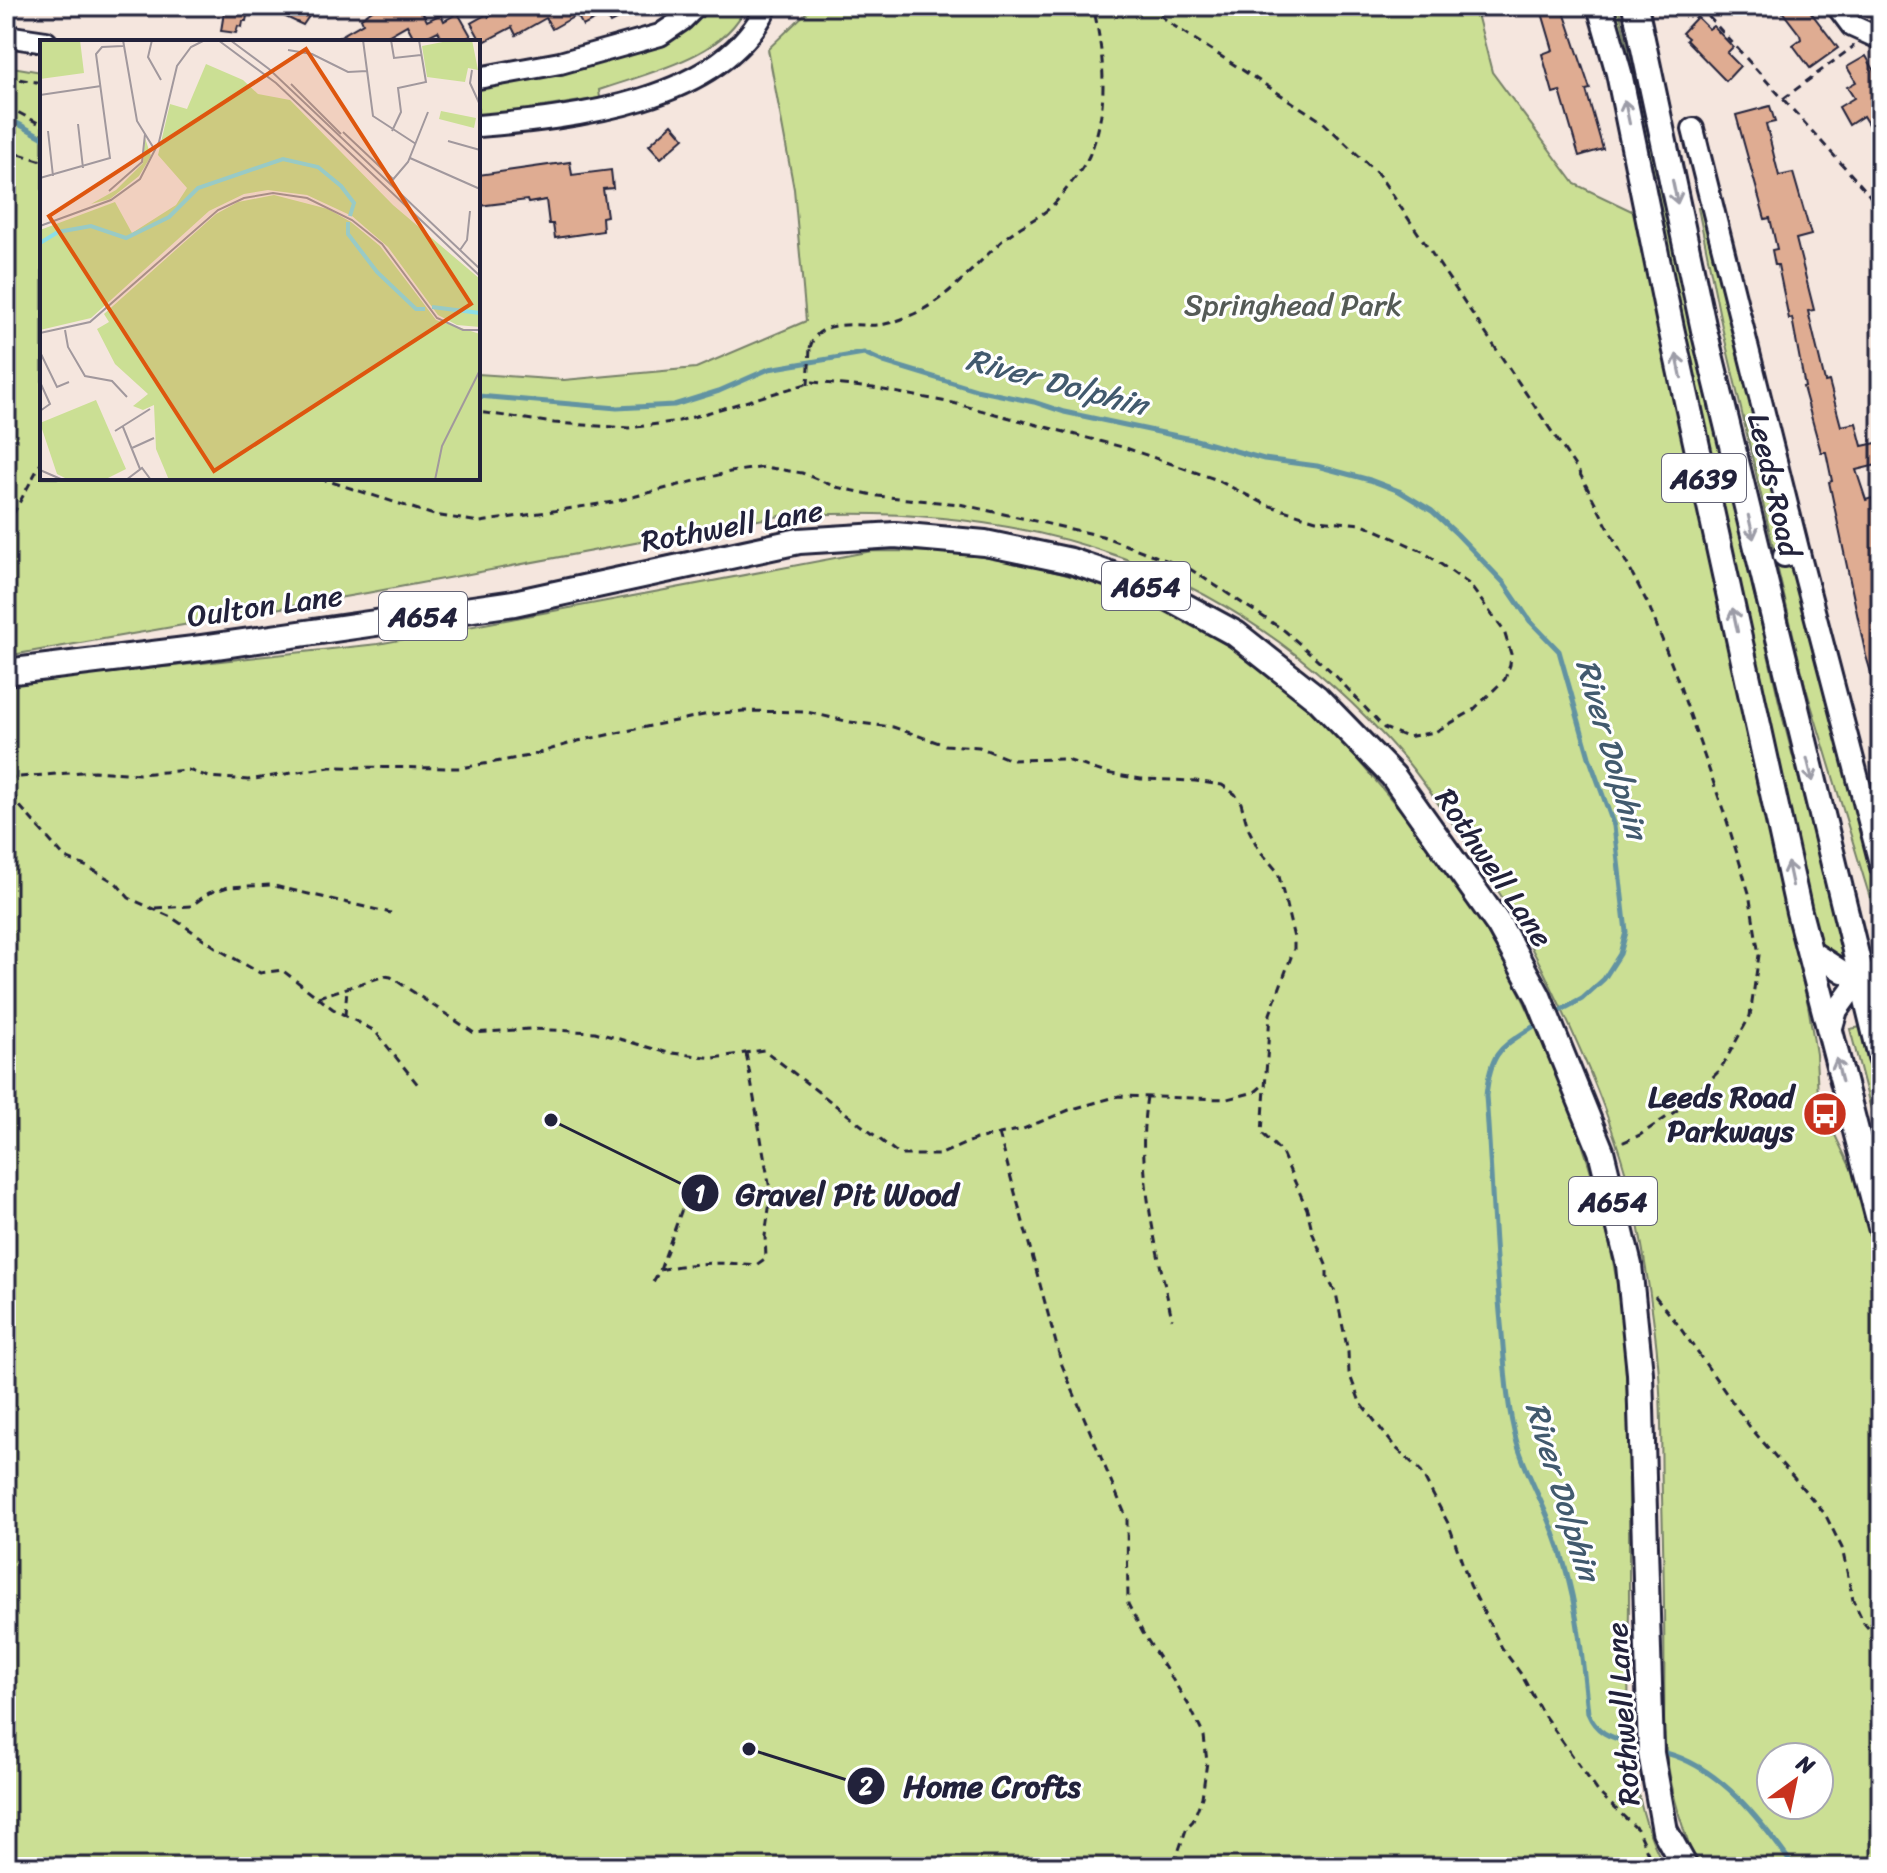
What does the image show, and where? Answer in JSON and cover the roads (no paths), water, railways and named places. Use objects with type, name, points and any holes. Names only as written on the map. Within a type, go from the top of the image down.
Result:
[{"type":"main road","name":"A639","points":[[1600,6],[1619,73],[1688,405],[1809,950],[1881,1227]]},
{"type":"main road","name":"Leeds Road","points":[[1635,6],[1704,330],[1871,974],[1881,1057]]},
{"type":"main road","name":"Rothwell Lane","points":[[580,589],[799,541],[895,535],[985,543],[1071,561],[1153,589],[1236,634],[1317,698],[1393,776],[1499,925],[1538,996],[1601,1151],[1629,1265],[1640,1373],[1652,1761],[1665,1831],[1685,1867]]},
{"type":"main road","name":"Oulton Lane","points":[[6,672],[202,648],[514,603],[580,589]]},
{"type":"street","points":[[480,78],[560,63],[660,35],[696,6]]},
{"type":"street","points":[[480,126],[594,112],[681,83],[706,71],[737,49],[756,27],[767,6]]},
{"type":"street","points":[[1837,6],[1852,26],[1875,36]]},
{"type":"street","points":[[6,36],[40,41]]},
{"type":"street","name":"Leeds Road","points":[[1693,129],[1792,555],[1881,867]]},
{"type":"street","points":[[1809,950],[1843,972],[1871,974]]},
{"type":"street","points":[[1830,1034],[1837,1010],[1871,974]]},
{"type":"waterway","name":"River Dolphin","points":[[6,117],[40,136]]},
{"type":"waterway","name":"River Dolphin","points":[[480,396],[617,408],[674,405],[719,391],[769,369],[864,353],[976,390],[1196,440],[1264,459],[1317,466],[1399,491],[1432,511],[1457,534],[1504,583],[1530,621],[1559,651],[1589,757],[1614,826],[1626,932],[1620,954],[1604,979],[1582,999],[1552,1015]]},
{"type":"waterway","name":"River Dolphin","points":[[1540,1022],[1508,1044],[1495,1058],[1486,1096],[1507,1389],[1521,1454],[1550,1522],[1568,1577],[1588,1713],[1604,1733],[1630,1743]]},
{"type":"waterway","name":"River Dolphin","points":[[1666,1753],[1686,1760],[1723,1784],[1754,1815],[1794,1867]]},
{"type":"place","name":"Leeds Road Parkways","points":[[1825,1114]]},
{"type":"place","name":"Gravel Pit Wood","points":[[551,1120]]},
{"type":"place","name":"Home Crofts","points":[[749,1749]]},
{"type":"park label","name":"Springhead Park","points":[[1293,305]]}]
